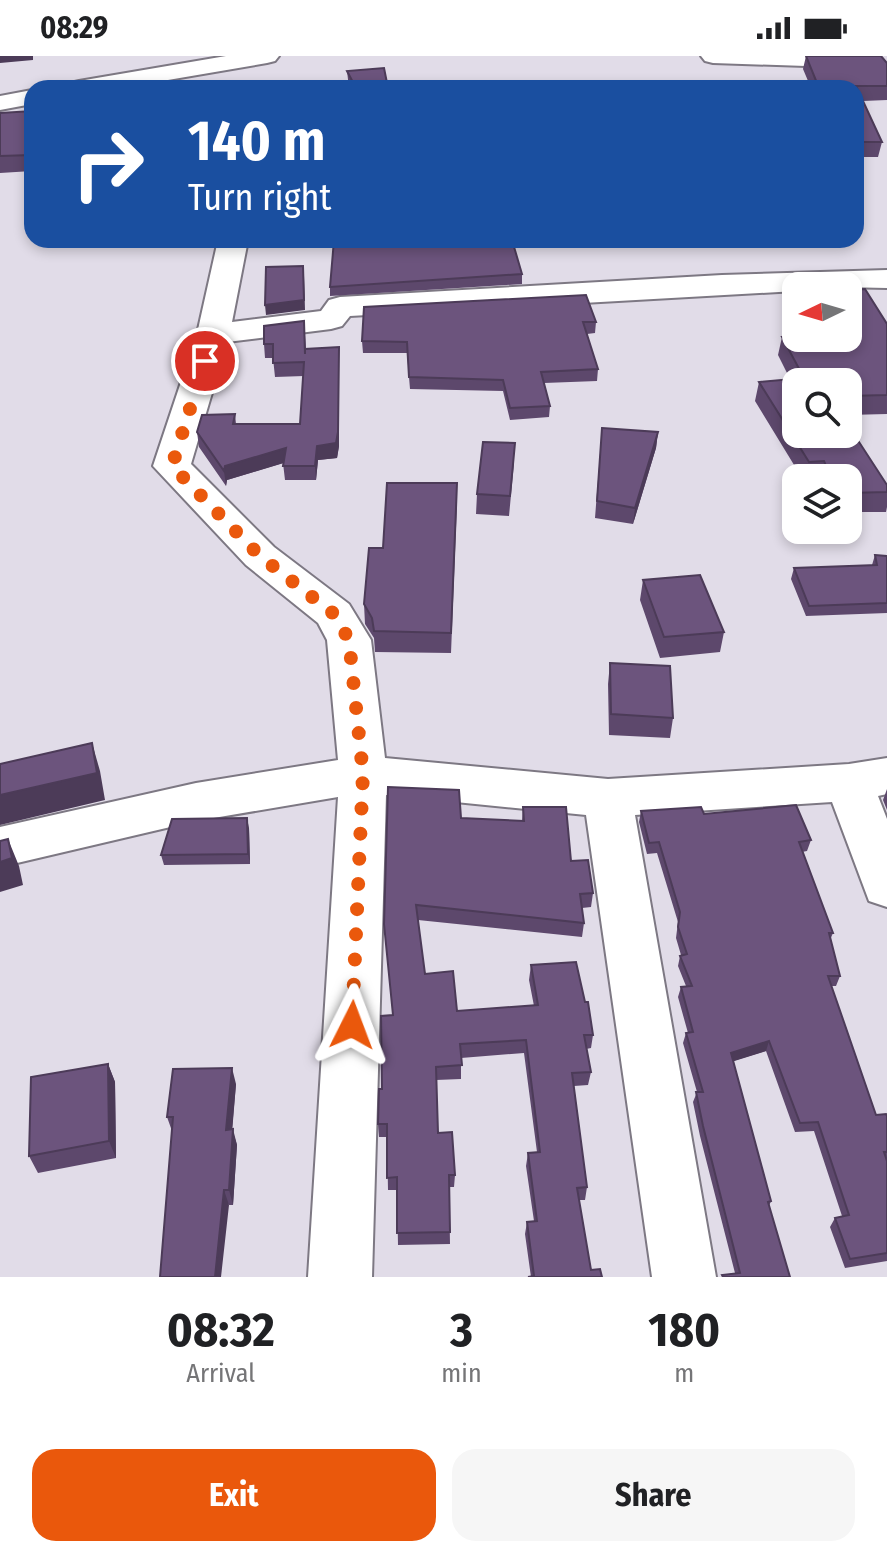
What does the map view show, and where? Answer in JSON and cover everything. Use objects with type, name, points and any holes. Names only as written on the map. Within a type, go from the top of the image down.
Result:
[{"type":"street","points":[[99,80],[135,66],[236,61],[267,56]]},
{"type":"street","points":[[713,56],[835,60]]},
{"type":"street","points":[[236,61],[240,80]]},
{"type":"street","points":[[0,103],[24,98]]},
{"type":"street","points":[[231,248],[213,334],[172,466],[260,556],[334,614],[349,640],[363,774],[340,1277]]},
{"type":"street","points":[[213,334],[331,319],[340,307],[722,284],[887,279]]},
{"type":"street","points":[[0,847],[196,802],[363,774],[608,798],[868,779],[887,886]]},
{"type":"street","points":[[608,798],[684,1277]]},
{"type":"building","points":[[806,56],[881,56],[887,63],[887,86],[864,86],[864,80],[816,80]]},
{"type":"building","points":[[384,68],[386,80],[352,80],[347,71]]},
{"type":"building","points":[[864,103],[882,142],[864,142]]},
{"type":"building","points":[[24,112],[24,155],[0,156],[0,113]]},
{"type":"building","points":[[333,248],[514,248],[522,274],[330,287]]},
{"type":"building","points":[[303,266],[304,300],[265,305],[266,267]]},
{"type":"building","points":[[862,289],[865,289],[887,324],[887,395],[862,396],[862,368],[799,368],[790,352],[862,352]]},
{"type":"building","points":[[586,295],[596,322],[583,322],[598,369],[541,372],[550,406],[510,408],[503,380],[409,377],[407,342],[362,341],[364,307]]},
{"type":"building","points":[[304,321],[305,354],[305,349],[339,347],[336,443],[317,446],[315,466],[283,466],[286,448],[225,466],[224,471],[197,432],[202,415],[235,414],[233,424],[300,424],[304,362],[273,363],[273,344],[264,344],[264,326]]},
{"type":"building","points":[[782,380],[782,419],[759,382]]},
{"type":"building","points":[[602,428],[658,432],[635,508],[597,501]]},
{"type":"building","points":[[483,442],[515,443],[510,496],[477,494]]},
{"type":"building","points":[[862,447],[887,485],[887,492],[862,493],[862,464],[809,462],[800,448]]},
{"type":"building","points":[[387,483],[457,483],[451,633],[374,631],[372,618],[364,604],[369,548],[383,548]]},
{"type":"building","points":[[875,555],[887,556],[887,603],[809,606],[794,568],[877,565]]},
{"type":"building","points":[[700,575],[724,632],[664,637],[643,580]]},
{"type":"building","points":[[610,663],[670,666],[673,718],[611,714]]},
{"type":"building","points":[[92,743],[97,773],[0,795],[0,764]]},
{"type":"building","points":[[388,787],[459,790],[461,818],[524,821],[523,807],[566,807],[571,861],[588,860],[593,893],[580,894],[584,923],[416,905],[425,974],[453,971],[457,1011],[538,1005],[531,965],[576,962],[585,1002],[588,1002],[593,1035],[584,1035],[591,1072],[572,1073],[587,1187],[577,1188],[591,1270],[600,1269],[602,1277],[528,1277],[534,1276],[527,1222],[537,1221],[528,1153],[540,1152],[526,1040],[460,1044],[462,1065],[436,1067],[438,1133],[452,1132],[455,1175],[449,1175],[450,1232],[397,1233],[397,1177],[387,1178],[387,1124],[378,1124],[379,1089],[382,1089],[381,1016],[393,1015],[384,924]]},
{"type":"building","points":[[796,805],[811,840],[799,842],[833,933],[829,933],[840,976],[828,976],[876,1115],[887,1116],[887,1152],[884,1152],[887,1161],[887,1253],[850,1259],[835,1218],[849,1215],[818,1122],[800,1123],[769,1041],[731,1053],[790,1277],[723,1277],[740,1273],[703,1126],[696,1092],[703,1092],[686,1033],[693,1032],[681,987],[692,986],[680,956],[687,954],[678,927],[680,912],[659,842],[649,843],[641,811],[701,807],[704,814]]},
{"type":"building","points":[[247,818],[248,854],[161,855],[172,819]]},
{"type":"building","points":[[8,839],[12,858],[0,862],[0,841]]},
{"type":"building","points":[[108,1064],[109,1141],[29,1156],[31,1077]]},
{"type":"building","points":[[232,1068],[226,1130],[233,1129],[229,1190],[224,1190],[215,1277],[160,1277],[173,1117],[167,1117],[173,1069]]},
{"type":"route","points":[[205,361],[172,466],[260,556],[334,614],[349,640],[363,774],[352,1025]]}]
